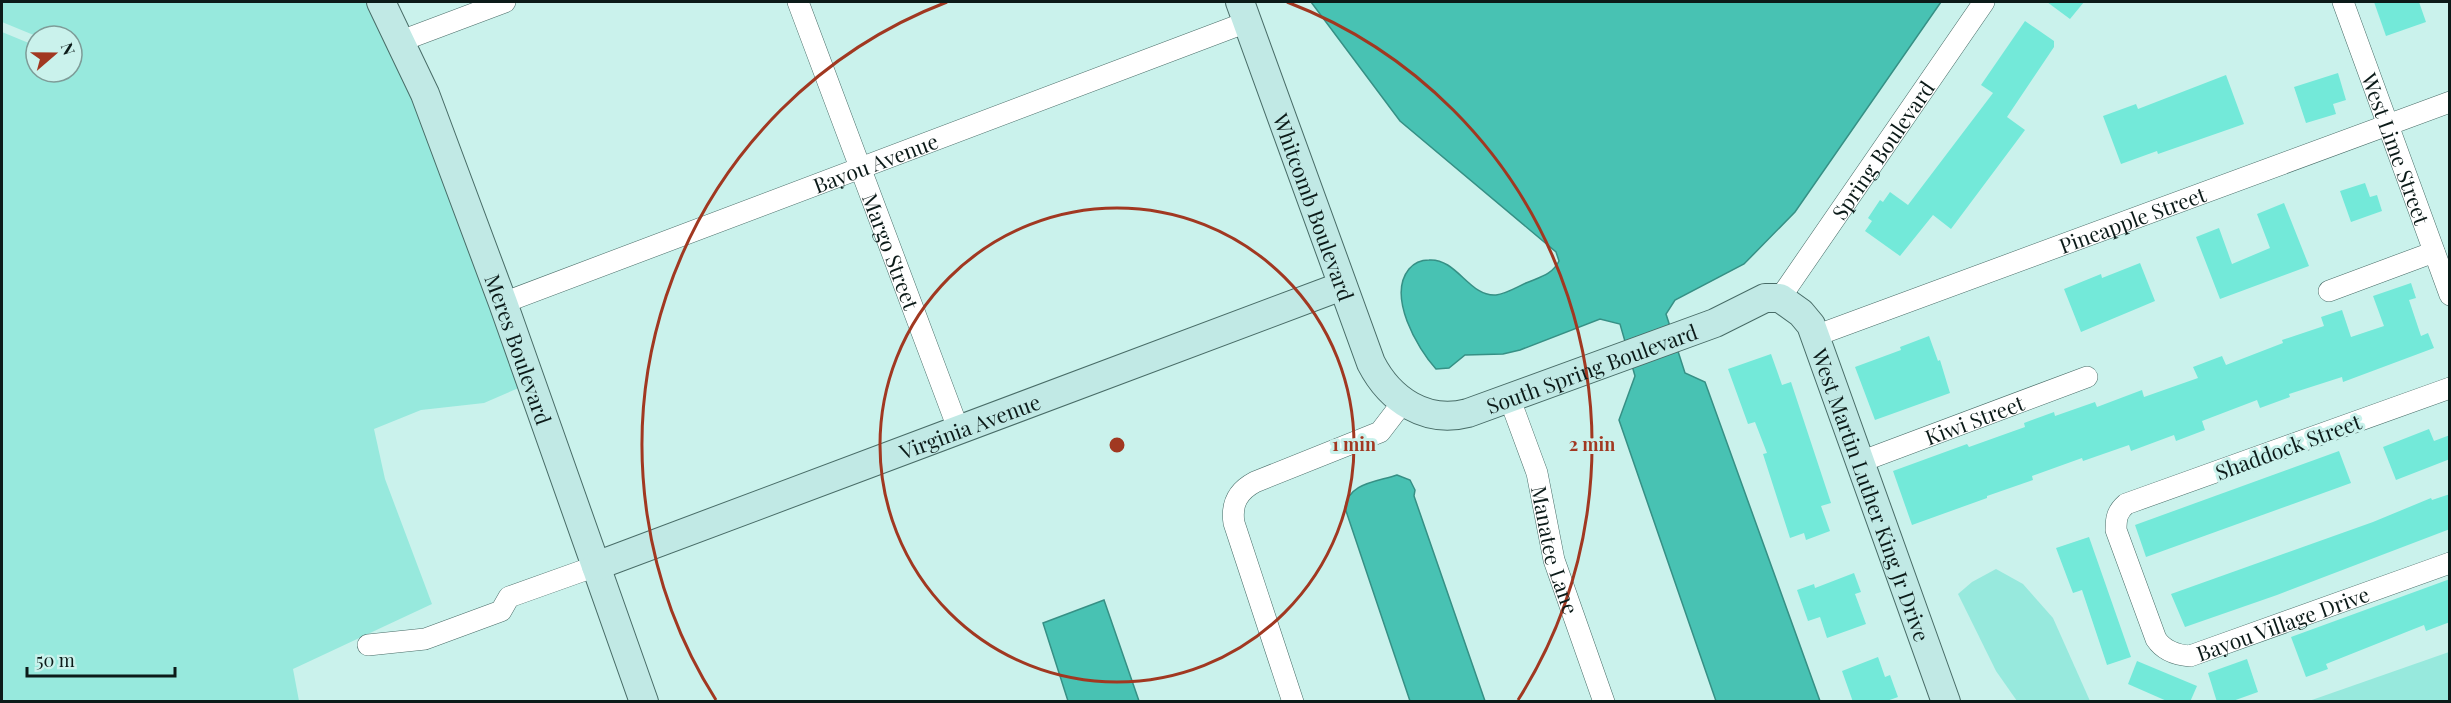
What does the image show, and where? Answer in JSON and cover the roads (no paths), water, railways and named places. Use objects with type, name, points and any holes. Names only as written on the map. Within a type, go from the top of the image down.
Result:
[{"type":"street","name":"Meres Boulevard","points":[[381,2],[420,83],[503,303],[644,702]]},
{"type":"street","points":[[401,41],[506,2]]},
{"type":"street","name":"Margo Street","points":[[798,2],[959,431]]},
{"type":"street","name":"Spring Boulevard","points":[[1780,298],[1984,2]]},
{"type":"street","name":"West Lime Street","points":[[2343,2],[2450,295]]},
{"type":"street","name":"Bayou Avenue","points":[[503,303],[860,167],[1244,12]]},
{"type":"street","name":"Whitcomb Boulevard","points":[[1244,12],[1371,363],[1381,380],[1403,402]]},
{"type":"street","name":"Pineapple Street","points":[[1815,336],[2450,102]]},
{"type":"street","points":[[2329,291],[2434,252]]},
{"type":"street","name":"Virginia Avenue","points":[[596,566],[1342,285]]},
{"type":"street","name":"South Spring Boulevard","points":[[1403,402],[1437,416],[1468,413],[1726,319],[1755,302],[1773,297],[1780,298]]},
{"type":"street","name":"West Martin Luther King Jr Drive","points":[[1780,298],[1806,317],[1815,336],[1946,702]]},
{"type":"street","name":"Kiwi Street","points":[[1860,462],[2087,377]]},
{"type":"street","name":"Shaddock Street","points":[[2126,504],[2450,388]]},
{"type":"street","name":"Manatee Lane","points":[[1509,397],[1537,473],[1554,560],[1604,702]]},
{"type":"street","points":[[1293,702],[1234,523],[1232,513],[1235,502],[1243,490],[1255,482],[1380,432],[1403,402]]},
{"type":"street","name":"Bayou Village Drive","points":[[2126,504],[2118,510],[2116,530],[2156,639],[2166,650],[2182,656],[2190,656],[2450,563]]},
{"type":"street","points":[[368,645],[425,639],[501,611],[509,597],[596,566]]}]
